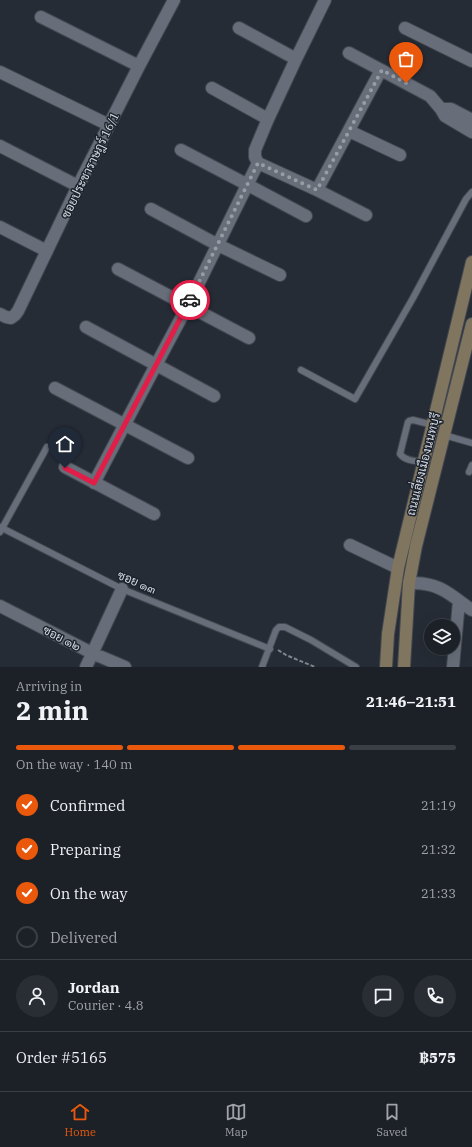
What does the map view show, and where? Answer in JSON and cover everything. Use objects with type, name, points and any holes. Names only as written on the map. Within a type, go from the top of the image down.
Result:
[{"type":"main road","name":"ถนนเลี่ยงเมืองนนทบุรี","points":[[386,667],[388,634],[398,568],[472,262]]},
{"type":"main road","name":"ถนนเลี่ยงเมืองนนทบุรี","points":[[404,667],[409,583],[416,546],[472,324]]},
{"type":"street","points":[[325,0],[268,119],[256,150],[255,157],[258,163],[317,190],[366,215]]},
{"type":"street","name":"ซอยประชาราษฎร์ 16/1","points":[[0,314],[11,318],[18,311],[170,1]]},
{"type":"street","points":[[41,17],[139,66]]},
{"type":"street","points":[[239,28],[296,59]]},
{"type":"street","points":[[405,28],[472,62]]},
{"type":"street","points":[[349,53],[430,96],[442,109],[445,116],[472,132]]},
{"type":"street","points":[[317,190],[382,70]]},
{"type":"street","points":[[0,72],[109,125]]},
{"type":"street","points":[[212,88],[268,119]]},
{"type":"street","points":[[442,109],[451,109],[472,120]]},
{"type":"street","points":[[349,131],[400,155]]},
{"type":"street","points":[[0,146],[78,186]]},
{"type":"street","points":[[181,150],[306,216]]},
{"type":"street","points":[[94,483],[188,305],[258,163]]},
{"type":"street","points":[[151,209],[280,276]]},
{"type":"street","points":[[0,227],[47,251]]},
{"type":"street","points":[[118,269],[249,338]]},
{"type":"street","points":[[86,327],[214,396]]},
{"type":"street","points":[[55,388],[188,458]]},
{"type":"street","points":[[65,468],[154,514]]},
{"type":"street","points":[[350,545],[398,568]]},
{"type":"street","points":[[409,583],[426,584],[437,587],[450,594],[472,610]]},
{"type":"street","points":[[86,667],[122,589]]},
{"type":"street","points":[[453,667],[459,601]]},
{"type":"street","name":"ซอย ๑๒","points":[[0,606],[92,653],[125,667]]},
{"type":"lane","points":[[301,370],[355,399],[413,298],[466,199],[472,192]]},
{"type":"lane","points":[[424,462],[407,459],[400,454],[409,421],[413,420],[433,425]]},
{"type":"lane","points":[[444,435],[472,443]]},
{"type":"lane","points":[[1,529],[47,447]]},
{"type":"lane","points":[[469,472],[472,465]]},
{"type":"lane","name":"ซอย ๑๓","points":[[1,529],[122,589],[270,649]]},
{"type":"lane","points":[[262,667],[276,630],[279,627],[286,627],[356,667]]},
{"type":"path","points":[[270,649],[278,650],[286,655],[315,667]]},
{"type":"way so far","points":[[190,300],[258,163],[317,190],[382,70],[406,83]]},
{"type":"route","points":[[65,468],[94,483],[190,300]]}]
